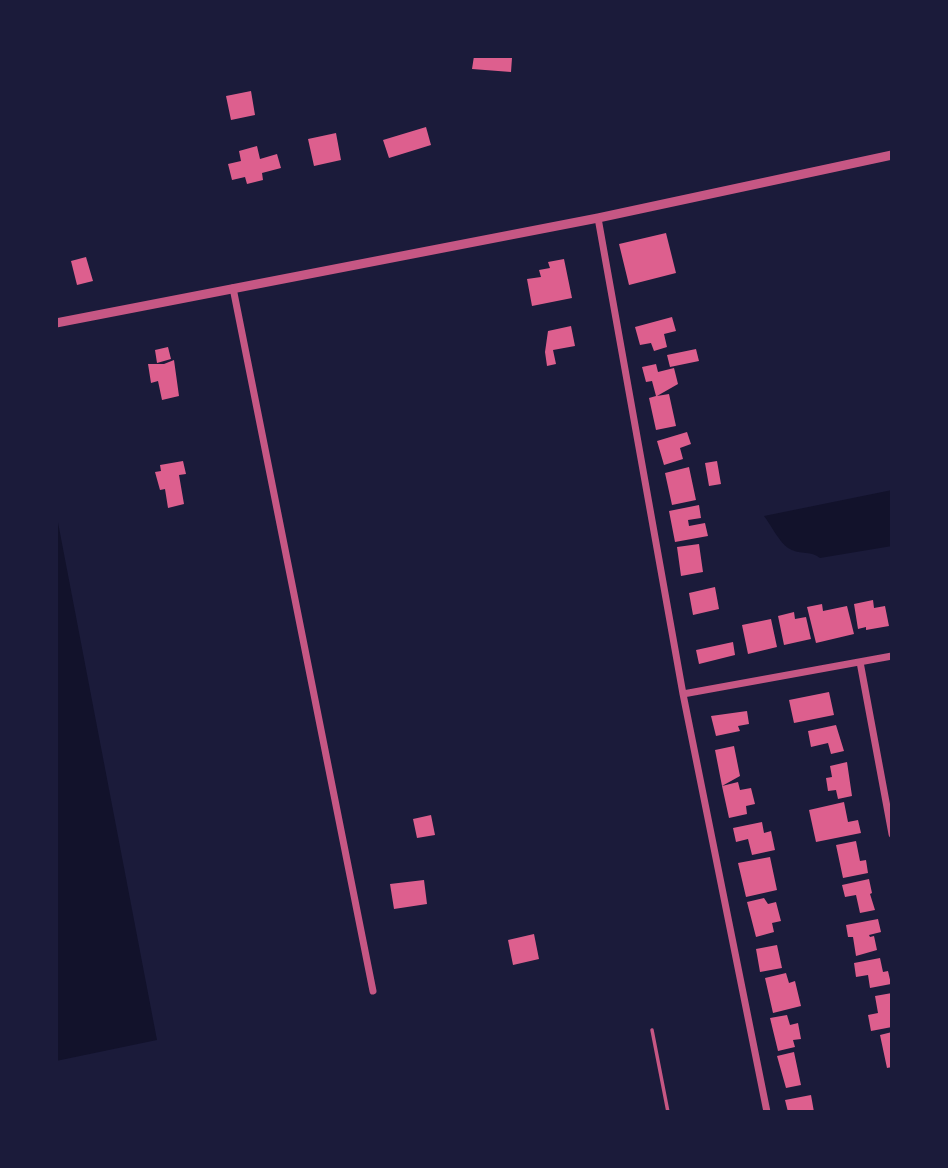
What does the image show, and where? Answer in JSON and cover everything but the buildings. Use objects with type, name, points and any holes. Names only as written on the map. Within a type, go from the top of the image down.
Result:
[{"type":"street","points":[[56,323],[598,218],[892,155]]},
{"type":"street","points":[[598,218],[683,694],[767,1112]]},
{"type":"street","points":[[233,288],[373,991]]},
{"type":"street","points":[[683,694],[892,656]]},
{"type":"street","points":[[860,662],[892,834]]},
{"type":"lane","points":[[652,1030],[668,1112]]},
{"type":"shaded area","points":[[892,490],[892,546],[820,558],[788,548],[764,516]]},
{"type":"shaded area","points":[[56,512],[157,1040],[56,1061]]}]
